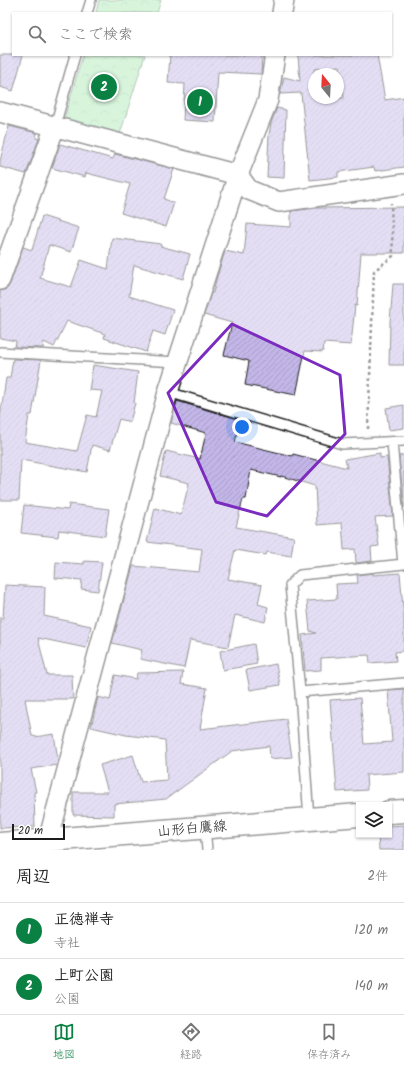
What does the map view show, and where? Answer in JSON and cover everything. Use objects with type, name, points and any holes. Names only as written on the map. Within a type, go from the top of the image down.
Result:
[{"type":"main road","points":[[392,812],[404,811]]},
{"type":"main road","name":"山形白鷹線","points":[[0,844],[356,815]]},
{"type":"street","points":[[282,12],[284,0]]},
{"type":"street","points":[[48,841],[168,392],[238,175],[268,100],[275,56]]},
{"type":"street","points":[[0,112],[238,175],[249,190],[279,202],[398,184]]},
{"type":"street","points":[[0,280],[55,126]]},
{"type":"lane","points":[[87,12],[91,0]]},
{"type":"lane","points":[[55,126],[75,56]]},
{"type":"lane","points":[[0,352],[177,362]]},
{"type":"lane","points":[[168,392],[342,444],[404,441]]},
{"type":"lane","points":[[309,818],[300,692],[290,585],[300,575],[403,564],[392,442]]},
{"type":"lane","points":[[300,692],[404,683]]},
{"type":"lane","points":[[205,828],[206,850]]},
{"type":"path","points":[[368,443],[374,271],[393,256],[398,184]]},
{"type":"highlighted area","points":[[232,324],[340,375],[345,434],[267,516],[216,502],[168,393]]},
{"type":"green space","points":[[99,0],[161,0],[157,12],[96,12]]},
{"type":"green space","points":[[83,56],[145,56],[120,134],[64,119]]},
{"type":"building","points":[[0,55],[23,56],[13,91],[0,87]]},
{"type":"building","points":[[170,56],[262,56],[261,74],[218,72],[215,122],[183,120],[185,84],[168,83]]},
{"type":"building","points":[[298,56],[377,56],[385,100],[404,97],[404,167],[375,171],[374,167],[338,172],[338,177],[310,180],[301,93],[280,94],[284,77],[300,81]]},
{"type":"building","points":[[277,108],[286,110],[284,178],[267,177],[269,135],[271,123]]},
{"type":"building","points":[[9,126],[37,133],[36,138],[39,139],[26,174],[0,167],[0,161]]},
{"type":"building","points":[[60,144],[113,159],[115,154],[174,169],[164,199],[174,203],[166,227],[121,213],[130,184],[86,173],[85,177],[52,168]]},
{"type":"building","points":[[404,207],[404,253],[361,253],[357,306],[355,305],[351,345],[324,343],[323,352],[305,351],[296,395],[245,385],[249,361],[224,355],[232,323],[204,315],[211,293],[213,293],[225,251],[244,255],[247,224],[291,227],[291,211],[317,208]]},
{"type":"building","points":[[42,216],[79,228],[71,252],[49,245],[40,278],[71,287],[81,260],[108,269],[112,238],[161,244],[160,246],[190,254],[183,279],[134,265],[129,296],[173,310],[165,335],[153,331],[146,352],[104,338],[105,334],[67,321],[54,347],[44,342],[43,348],[15,347],[16,341],[0,338],[0,291],[7,289],[10,284],[23,247],[32,250]]},
{"type":"building","points":[[393,284],[404,284],[404,365],[389,365]]},
{"type":"building","points":[[13,359],[41,360],[32,415],[29,415],[25,442],[77,451],[87,415],[96,417],[102,391],[89,390],[93,365],[138,372],[135,403],[130,422],[119,419],[110,450],[92,445],[87,472],[21,460],[19,500],[0,500],[0,418],[6,378],[10,378]]},
{"type":"building","points":[[177,401],[241,420],[235,442],[292,456],[293,454],[347,468],[345,459],[380,453],[380,458],[387,457],[393,516],[375,517],[379,546],[371,547],[372,561],[356,563],[355,549],[344,550],[342,523],[317,525],[315,486],[281,476],[251,470],[246,499],[243,499],[236,527],[294,537],[291,556],[267,552],[266,555],[235,550],[228,579],[262,585],[258,604],[268,607],[265,622],[235,615],[228,647],[190,640],[184,668],[140,659],[142,650],[112,643],[133,566],[199,572],[202,549],[147,542],[155,508],[181,515],[189,483],[160,476],[166,451],[200,459],[206,433],[171,423]]},
{"type":"building","points":[[404,405],[404,428],[389,430],[386,408]]},
{"type":"building","points":[[404,455],[404,508],[399,456]]},
{"type":"building","points":[[69,504],[109,509],[105,536],[59,530],[58,537],[21,533],[24,505],[68,510]]},
{"type":"building","points":[[84,561],[102,562],[98,591],[81,589],[82,580],[55,578],[56,562],[84,564]]},
{"type":"building","points":[[373,573],[373,575],[400,573],[404,618],[404,651],[395,652],[396,661],[370,663],[369,655],[321,658],[321,670],[305,671],[302,635],[316,633],[310,631],[307,601],[337,599],[336,584],[358,583],[357,575]]},
{"type":"building","points":[[5,585],[45,587],[44,616],[91,626],[86,648],[38,638],[47,675],[72,675],[73,699],[25,699],[32,736],[35,737],[54,734],[58,760],[57,765],[31,769],[36,792],[34,792],[35,827],[0,828],[0,618],[3,618]]},
{"type":"building","points":[[254,644],[257,664],[223,670],[220,651]]},
{"type":"building","points":[[276,664],[280,685],[250,690],[246,670]]},
{"type":"building","points":[[183,672],[181,684],[207,688],[200,729],[286,719],[292,757],[270,759],[269,746],[232,751],[166,799],[114,804],[114,816],[73,815],[73,792],[108,792],[100,765],[133,755],[141,782],[167,780],[165,740],[126,735],[91,727],[98,697],[110,700],[115,675],[136,679],[137,673]]},
{"type":"building","points":[[404,689],[404,772],[366,775],[367,790],[337,792],[330,700],[360,698],[364,744],[392,742],[388,690]]},
{"type":"building","points":[[404,825],[404,850],[379,850],[378,838],[392,838],[392,826]]},
{"type":"place","name":"上町公園","points":[[104,87]]},
{"type":"place","name":"正徳禅寺","points":[[200,102]]}]
